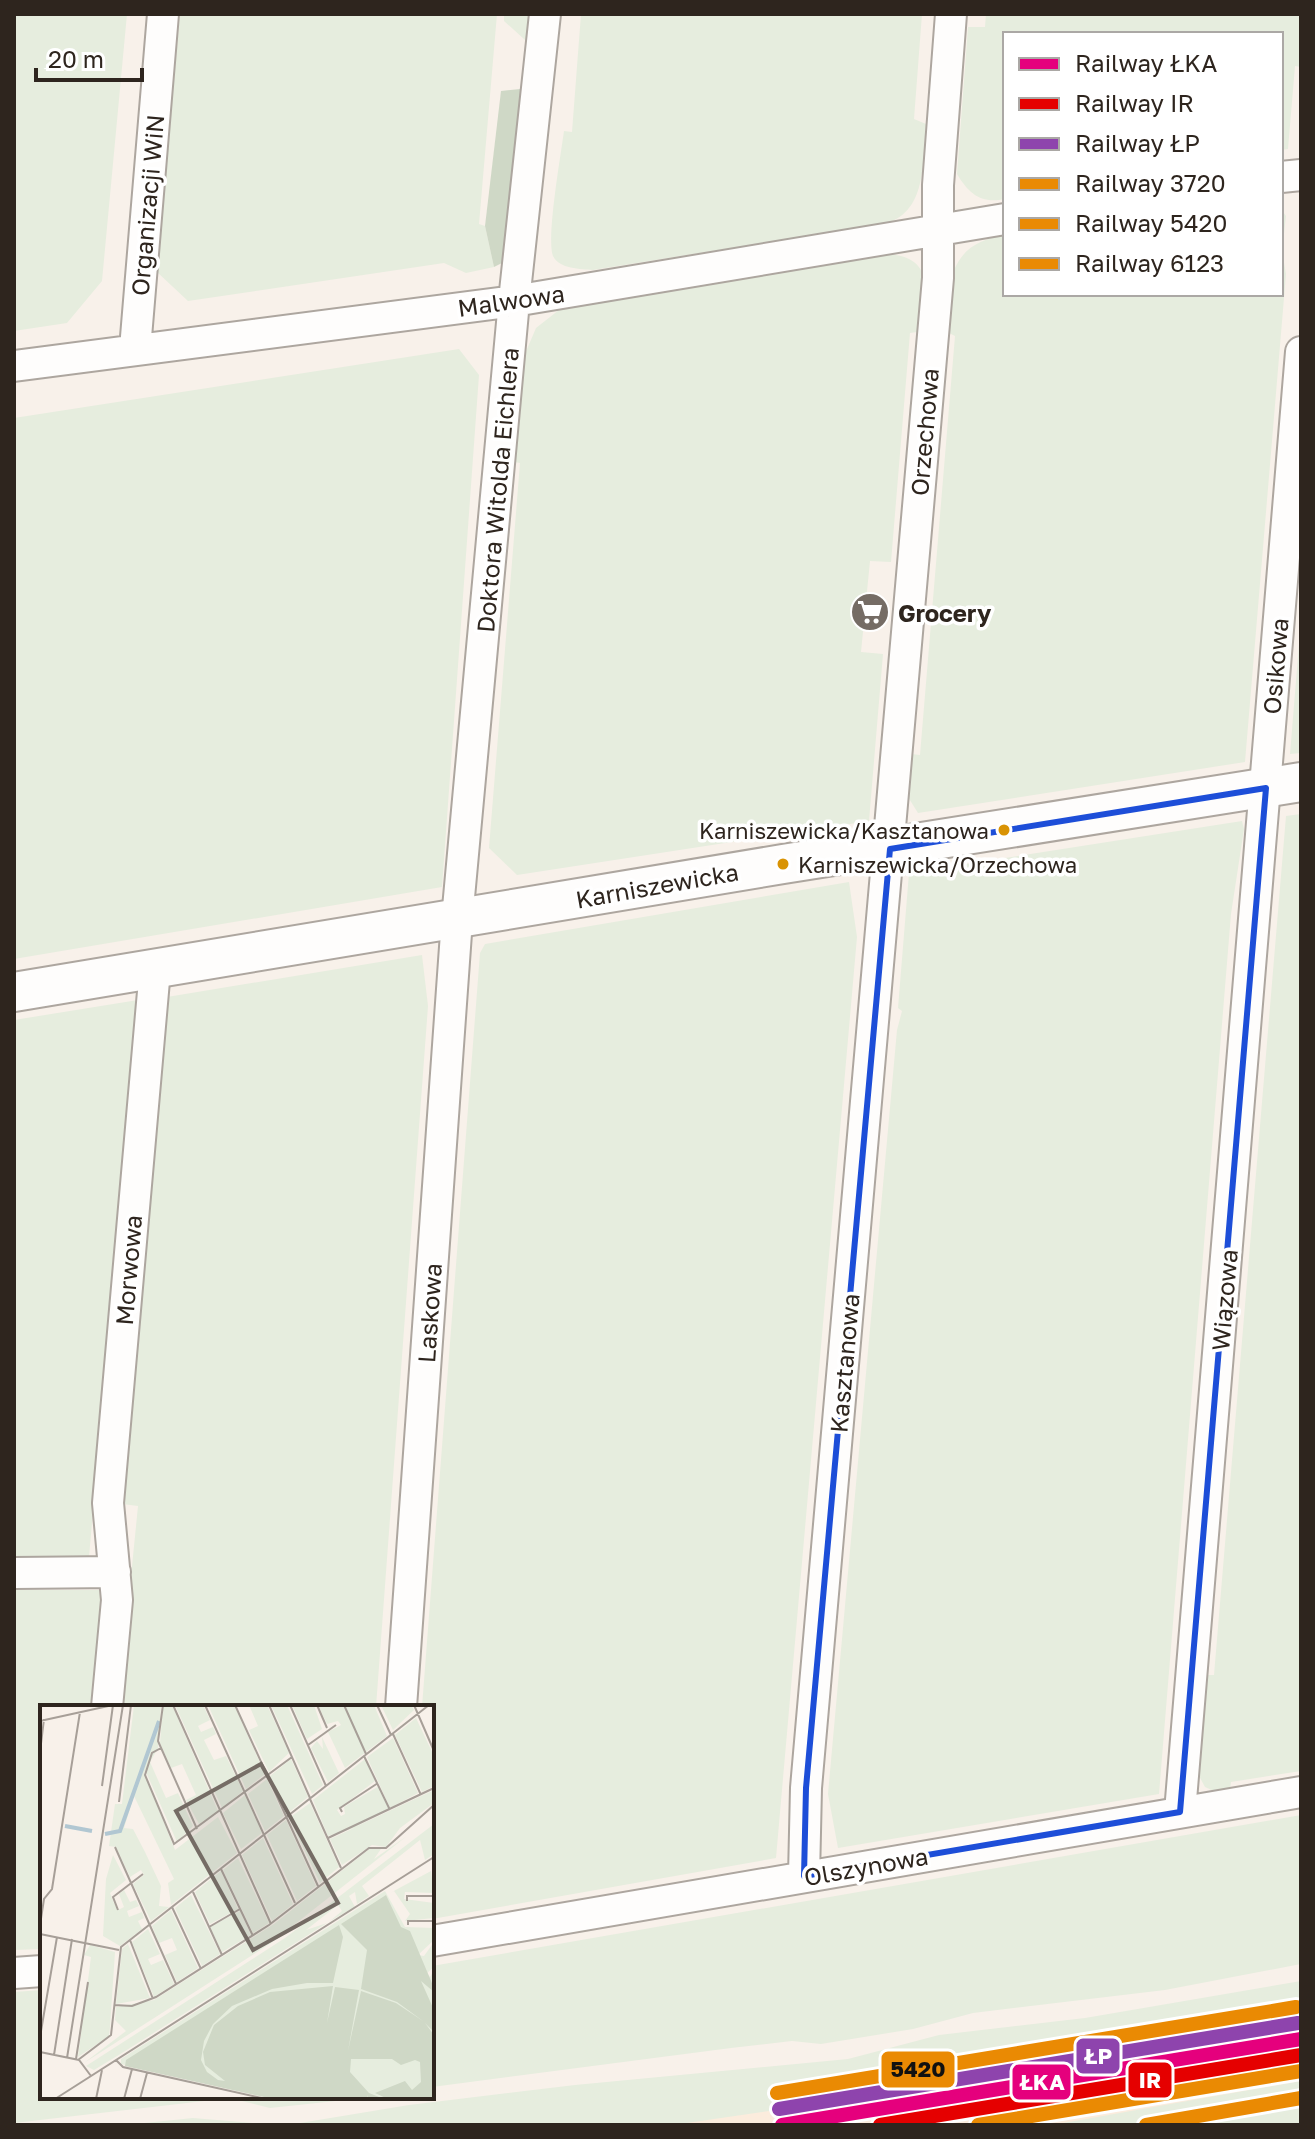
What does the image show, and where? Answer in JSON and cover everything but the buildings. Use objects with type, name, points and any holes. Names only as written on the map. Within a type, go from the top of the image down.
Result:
[{"type":"street","name":"Organizacji WiN","points":[[135,349],[163,14]]},
{"type":"street","name":"Doktora Witolda Eichlera","points":[[457,919],[514,301],[545,14]]},
{"type":"street","name":"Orzechowa","points":[[890,849],[891,790],[938,278],[937,228],[951,14]]},
{"type":"street","name":"Malwowa","points":[[14,366],[514,301],[1003,219]]},
{"type":"street","name":"Osikowa","points":[[1284,785],[1301,352]]},
{"type":"street","name":"Karniszewicka","points":[[14,992],[1284,785]]},
{"type":"street","name":"Wiązowa","points":[[1180,1812],[1284,785]]},
{"type":"street","name":"Kasztanowa","points":[[804,1876],[806,1788],[890,849]]},
{"type":"street","name":"Laskowa","points":[[401,1705],[457,919]]},
{"type":"street","name":"Morwowa","points":[[107,1705],[117,1600],[108,1503],[155,969]]},
{"type":"street","points":[[14,1573],[115,1572]]},
{"type":"street","name":"Olszynowa","points":[[434,1941],[1301,1792]]},
{"type":"street","points":[[14,1973],[40,1971]]},
{"type":"highlighted area","points":[[1266,788],[1180,1812],[804,1876],[806,1788],[890,849]]},
{"type":"shaded area","points":[[1301,2007],[1301,2125],[496,2125]]},
{"type":"green space","points":[[14,14],[127,14],[102,281],[67,323],[14,331]]},
{"type":"green space","points":[[180,14],[497,14],[479,224],[485,226],[494,267],[466,273],[444,263],[188,301],[157,272]]},
{"type":"green space","points":[[504,14],[538,14],[535,49],[504,21]]},
{"type":"green space","points":[[581,14],[922,14],[914,119],[926,124],[923,168],[910,207],[887,223],[593,270],[560,264],[553,256],[551,247],[553,215],[564,131],[572,132]]},
{"type":"green space","points":[[986,14],[1301,14],[1301,67],[1295,66],[1288,149],[1283,150],[1283,32],[1003,32],[1003,199],[982,199],[966,187],[957,174],[968,27],[985,27]]},
{"type":"green space","points":[[530,88],[512,258],[494,267],[485,226],[501,91]]},
{"type":"green space","points":[[1283,212],[1286,216],[1283,242]]},
{"type":"green space","points":[[1003,235],[1003,296],[1283,296],[1283,257],[1286,274],[1245,762],[918,813],[908,797],[911,754],[920,755],[955,336],[947,332],[954,270],[963,255],[974,245]]},
{"type":"green space","points":[[889,254],[915,263],[921,271],[924,292],[917,332],[910,333],[891,562],[870,561],[861,652],[883,654],[869,821],[517,875],[489,848],[520,463],[509,461],[519,368],[536,328],[564,306]]},
{"type":"green space","points":[[459,349],[479,375],[442,887],[14,959],[14,418]]},
{"type":"green space","points":[[1301,624],[1301,753],[1290,754],[1300,632]]},
{"type":"green space","points":[[1301,814],[1301,1771],[1231,1782],[1230,1790],[1214,1791],[1205,1787],[1199,1776],[1208,1675],[1214,1675],[1286,816]]},
{"type":"green space","points":[[1242,821],[1244,829],[1231,914],[1159,1794],[838,1848],[828,1794],[897,1030],[902,1011],[898,1008],[909,873]]},
{"type":"green space","points":[[849,882],[857,937],[776,1858],[434,1919],[434,1705],[422,1705],[480,953],[485,944]]},
{"type":"green space","points":[[422,955],[428,1006],[376,1705],[118,1705],[138,1506],[122,1504],[167,997]]},
{"type":"green space","points":[[138,1000],[89,1557],[14,1557],[14,1020]]},
{"type":"green space","points":[[14,1590],[99,1590],[106,1601],[103,1632],[98,1634],[97,1650],[102,1652],[97,1705],[40,1705],[40,1949],[14,1950]]},
{"type":"green space","points":[[1301,1815],[1301,1964],[1165,1990],[973,2013],[913,2029],[821,2044],[792,2041],[434,2087],[434,1966]]},
{"type":"green space","points":[[1301,1981],[1301,2021],[921,2089],[673,2125],[288,2125],[409,2105],[575,2085],[848,2059],[939,2035],[1085,2018]]},
{"type":"green space","points":[[40,1990],[40,2099],[221,2099],[14,2123],[14,1992]]},
{"type":"green space","points":[[1301,2081],[1301,2125],[1052,2125]]},
{"type":"green space","points":[[234,2099],[354,2099],[270,2108]]},
{"type":"green space","points":[[193,2118],[279,2125],[125,2125]]},
{"type":"rail line","name":"5420","points":[[777,2093],[1296,2007]]},
{"type":"rail line","name":"ŁP","points":[[779,2109],[1298,2023]]},
{"type":"rail line","name":"ŁKA","points":[[782,2125],[1301,2039]]},
{"type":"rail line","name":"IR","points":[[880,2125],[1301,2055]]},
{"type":"rail line","name":"3720","points":[[978,2125],[1301,2071]]},
{"type":"rail line","name":"6123","points":[[1146,2125],[1301,2098]]},
{"type":"place","name":"Grocery","points":[[870,612]]},
{"type":"place","name":"Karniszewicka/Kasztanowa","points":[[1004,830]]},
{"type":"place","name":"Karniszewicka/Orzechowa","points":[[783,864]]}]
